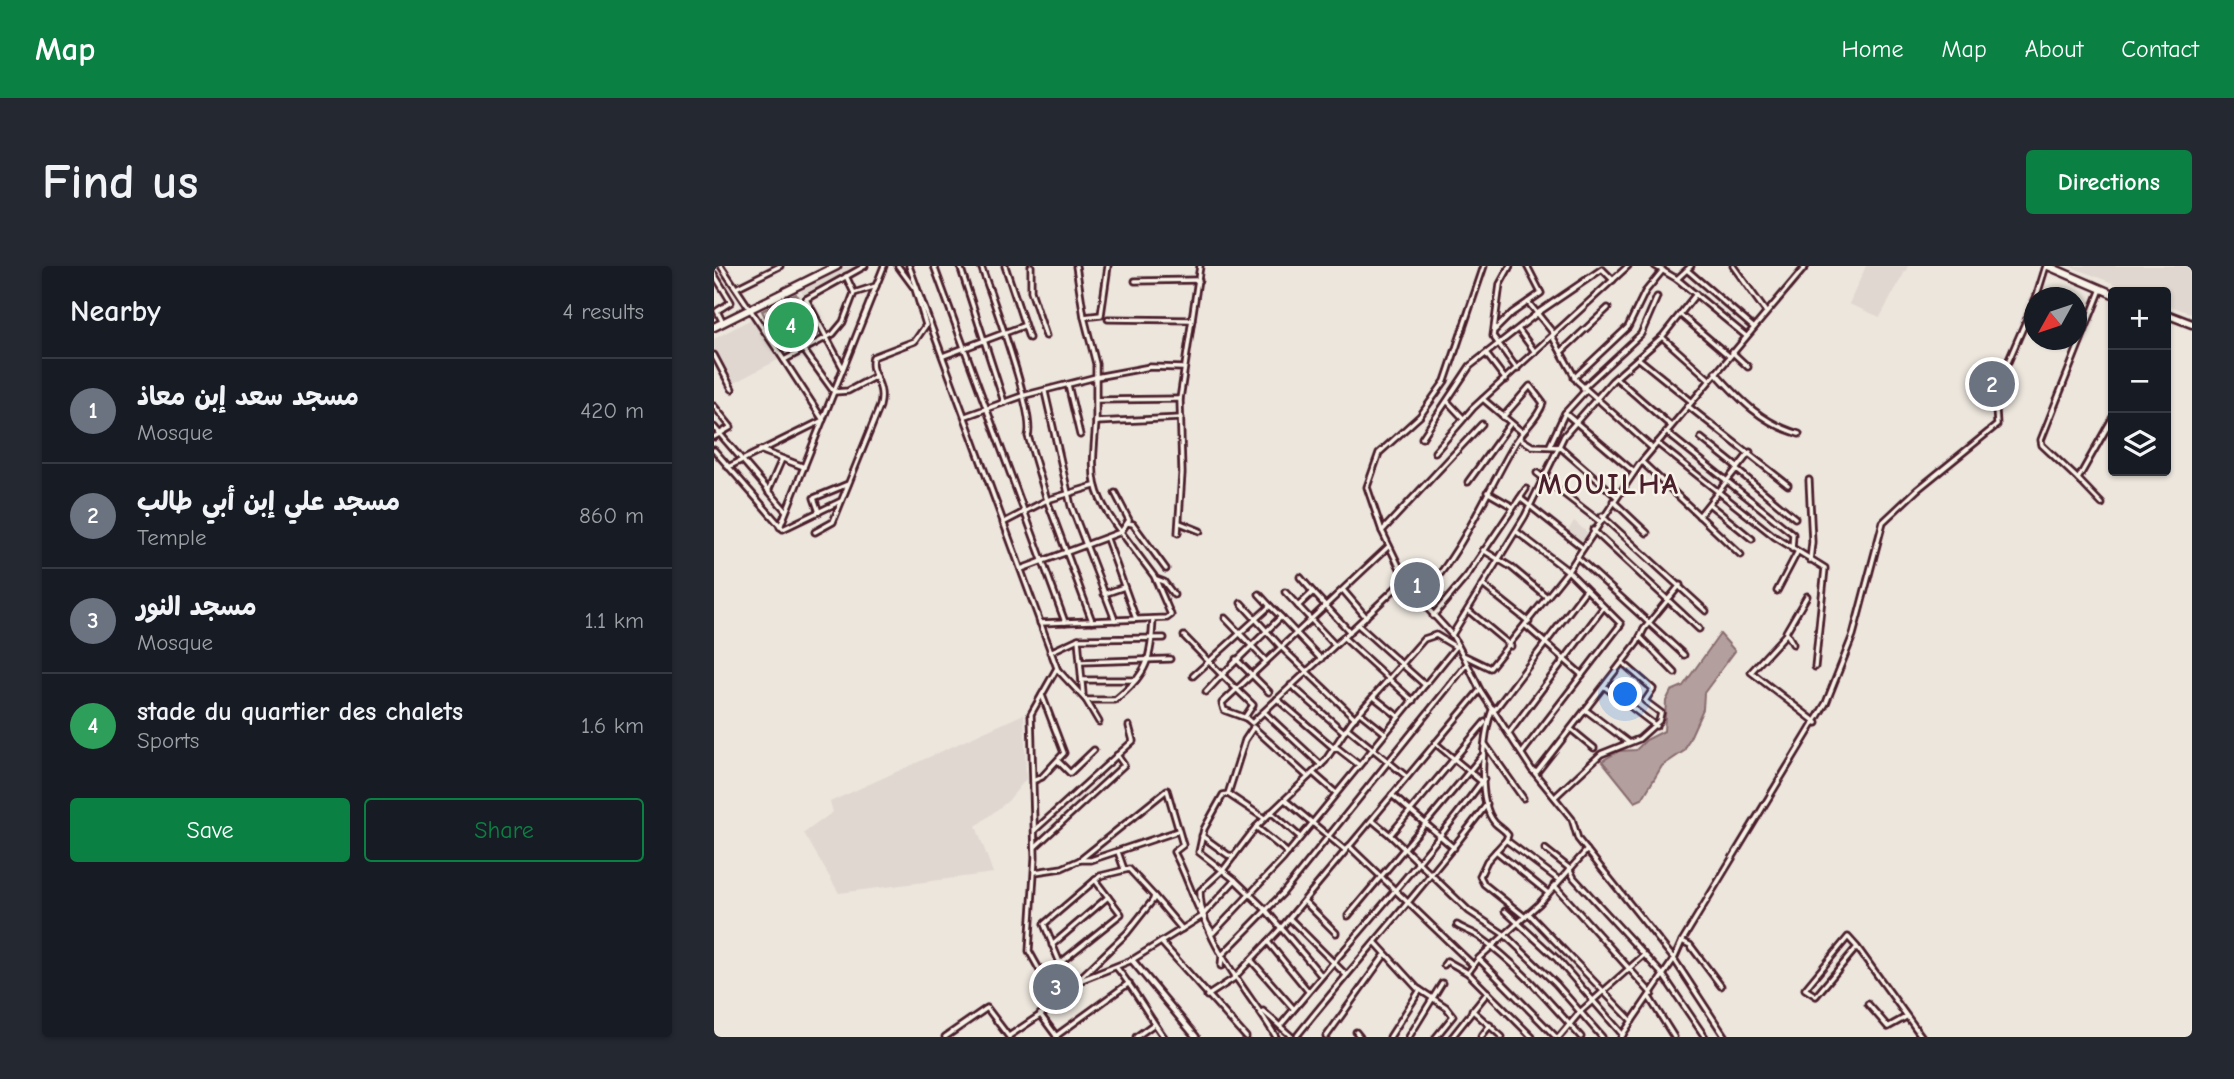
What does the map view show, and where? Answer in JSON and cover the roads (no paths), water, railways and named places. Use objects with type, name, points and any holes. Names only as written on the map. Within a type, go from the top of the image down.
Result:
[{"type":"main road","points":[[714,327],[837,266]]},
{"type":"main road","points":[[2047,266],[2108,292]]},
{"type":"main road","points":[[2171,316],[2192,324]]},
{"type":"street","points":[[737,288],[780,266]]},
{"type":"street","points":[[844,368],[805,299],[865,266]]},
{"type":"street","points":[[780,527],[884,266]]},
{"type":"street","points":[[815,532],[833,522],[880,406],[882,388],[871,365],[873,357],[915,341],[926,325],[915,289],[898,266]]},
{"type":"street","points":[[909,266],[1056,668],[1085,698],[1099,722]]},
{"type":"street","points":[[934,266],[1065,622]]},
{"type":"street","points":[[960,266],[1004,402]]},
{"type":"street","points":[[981,266],[1022,396],[1031,429],[1028,436],[1047,500],[1092,621]]},
{"type":"street","points":[[1005,266],[1023,326],[1030,338]]},
{"type":"street","points":[[1031,266],[1031,291],[1046,336]]},
{"type":"street","points":[[1040,623],[1153,619],[1171,615],[1156,579],[1102,507],[1094,486],[1096,364],[1084,317],[1076,266]]},
{"type":"street","points":[[1084,317],[1101,315],[1108,266]]},
{"type":"street","points":[[1178,533],[1180,399],[1200,266]]},
{"type":"street","points":[[1456,648],[1452,635],[1433,616],[1405,579],[1368,495],[1375,459],[1420,416],[1441,389],[1484,266]]},
{"type":"street","points":[[1510,266],[1500,285],[1493,339],[1517,369]]},
{"type":"street","points":[[1494,331],[1542,291],[1527,266]]},
{"type":"street","points":[[1435,452],[1463,418],[1628,266]]},
{"type":"street","points":[[1655,266],[1677,279],[1745,336]]},
{"type":"street","points":[[1677,279],[1691,266]]},
{"type":"street","points":[[1733,266],[1766,312]]},
{"type":"street","points":[[1203,915],[1200,891],[1224,869],[1256,827],[1321,765],[1336,748],[1345,730],[1427,636],[1440,637],[1463,655],[1490,668],[1511,646],[1568,571],[1612,501],[1634,472],[1806,266]]},
{"type":"street","points":[[2039,287],[2047,266]]},
{"type":"street","points":[[723,267],[823,420]]},
{"type":"street","points":[[1422,438],[1468,369],[1537,313],[1602,269],[1613,280]]},
{"type":"street","points":[[1574,378],[1628,327],[1645,292],[1662,270]]},
{"type":"street","points":[[1687,270],[1753,327]]},
{"type":"street","points":[[714,274],[731,302],[717,311],[723,323]]},
{"type":"street","points":[[784,360],[833,334],[843,322],[854,293],[846,276]]},
{"type":"street","points":[[721,283],[730,278]]},
{"type":"street","points":[[1135,281],[1199,280]]},
{"type":"street","points":[[854,293],[876,286]]},
{"type":"street","points":[[2101,289],[2041,440],[2042,446],[2102,504]]},
{"type":"street","points":[[1452,635],[1517,531],[1543,476],[1574,422],[1595,398],[1662,337],[1696,294]]},
{"type":"street","points":[[1519,438],[1532,446],[1545,448],[1550,445],[1565,413],[1584,389],[1641,334],[1657,298]]},
{"type":"street","points":[[1528,302],[1553,335],[1574,378],[1653,448]]},
{"type":"street","points":[[1561,352],[1608,308]]},
{"type":"street","points":[[1681,315],[1748,368]]},
{"type":"street","points":[[1108,319],[1192,320]]},
{"type":"street","points":[[1505,911],[1517,925],[1557,959],[1622,1036],[1674,959],[1682,941],[1817,723],[1853,635],[1883,522],[1917,489],[1997,425],[1995,392],[2024,325]]},
{"type":"street","points":[[943,356],[1023,326]]},
{"type":"street","points":[[1518,329],[1535,352]]},
{"type":"street","points":[[1662,337],[1709,379]]},
{"type":"street","points":[[803,349],[834,392]]},
{"type":"street","points":[[714,355],[732,389]]},
{"type":"street","points":[[1487,355],[1506,380]]},
{"type":"street","points":[[1639,359],[1691,401]]},
{"type":"street","points":[[965,416],[1022,396],[1096,377],[1150,367],[1183,368]]},
{"type":"street","points":[[1715,372],[1738,397],[1773,426],[1799,434]]},
{"type":"street","points":[[834,392],[848,391],[876,376]]},
{"type":"street","points":[[1616,378],[1671,426]]},
{"type":"street","points":[[1068,384],[1080,435]]},
{"type":"street","points":[[1418,597],[1447,562],[1522,432],[1544,404],[1532,387],[1503,417]]},
{"type":"street","points":[[1045,392],[1067,494],[1115,620]]},
{"type":"street","points":[[1097,400],[1180,399]]},
{"type":"street","points":[[1483,399],[1522,432]]},
{"type":"street","points":[[1448,402],[1463,418]]},
{"type":"street","points":[[714,406],[731,426],[714,437]]},
{"type":"street","points":[[1687,406],[1750,452],[1788,485]]},
{"type":"street","points":[[1565,413],[1634,472]]},
{"type":"street","points":[[1096,422],[1181,418]]},
{"type":"street","points":[[728,467],[823,420]]},
{"type":"street","points":[[1468,482],[1511,423]]},
{"type":"street","points":[[1382,531],[1482,424]]},
{"type":"street","points":[[2078,479],[2108,426]]},
{"type":"street","points":[[714,427],[786,511]]},
{"type":"street","points":[[1666,432],[1793,534],[1792,549]]},
{"type":"street","points":[[1700,438],[1795,518]]},
{"type":"street","points":[[1657,443],[1797,553],[1823,566],[1825,570],[1819,599],[1815,667]]},
{"type":"street","points":[[1550,445],[1560,447],[1616,496]]},
{"type":"street","points":[[714,450],[780,527],[785,528],[841,501]]},
{"type":"street","points":[[760,450],[804,467]]},
{"type":"street","points":[[1698,517],[1750,452]]},
{"type":"street","points":[[768,491],[782,459]]},
{"type":"street","points":[[1642,462],[1741,555]]},
{"type":"street","points":[[1537,473],[1599,521]]},
{"type":"street","points":[[1809,480],[1812,542],[1810,560]]},
{"type":"street","points":[[819,512],[814,498],[848,484]]},
{"type":"street","points":[[1003,523],[1047,500],[1094,486]]},
{"type":"street","points":[[1433,616],[1455,592],[1526,489]]},
{"type":"street","points":[[1487,492],[1513,508]]},
{"type":"street","points":[[1115,493],[1128,523],[1133,524],[1166,569]]},
{"type":"street","points":[[1520,498],[1530,503],[1583,548]]},
{"type":"street","points":[[1612,501],[1647,533]]},
{"type":"street","points":[[1709,505],[1752,539]]},
{"type":"street","points":[[1602,516],[1706,611]]},
{"type":"street","points":[[1021,569],[1107,539],[1121,532],[1128,523]]},
{"type":"street","points":[[1180,523],[1200,531]]},
{"type":"street","points":[[1593,530],[1699,629]]},
{"type":"street","points":[[1517,531],[1568,571],[1584,591],[1621,626],[1522,753]]},
{"type":"street","points":[[1107,539],[1136,619]]},
{"type":"street","points":[[1308,777],[1246,718],[1222,707],[1235,690],[1389,546]]},
{"type":"street","points":[[1483,550],[1547,597]]},
{"type":"street","points":[[1777,591],[1797,553]]},
{"type":"street","points":[[1577,557],[1684,655]]},
{"type":"street","points":[[1300,577],[1350,632]]},
{"type":"street","points":[[1156,579],[1164,582],[1174,595]]},
{"type":"street","points":[[1228,794],[1252,726],[1277,699],[1405,579]]},
{"type":"street","points":[[1484,585],[1529,622]]},
{"type":"street","points":[[1532,771],[1541,769],[1680,585]]},
{"type":"street","points":[[1104,594],[1124,587]]},
{"type":"street","points":[[1343,590],[1366,617]]},
{"type":"street","points":[[1391,835],[1487,721],[1493,709],[1584,591]]},
{"type":"street","points":[[1285,592],[1335,645]]},
{"type":"street","points":[[1298,606],[1313,592]]},
{"type":"street","points":[[1259,594],[1321,659]]},
{"type":"street","points":[[1807,596],[1786,634],[1751,672],[1817,723]]},
{"type":"street","points":[[1241,603],[1266,632],[1355,718]]},
{"type":"street","points":[[1193,676],[1270,606]]},
{"type":"street","points":[[1509,733],[1603,608]]},
{"type":"street","points":[[1468,610],[1511,646]]},
{"type":"street","points":[[1206,692],[1281,617]]},
{"type":"street","points":[[1225,618],[1266,661]]},
{"type":"street","points":[[1085,698],[1115,700],[1136,680],[1150,659],[1153,619]]},
{"type":"street","points":[[1358,625],[1425,685]]},
{"type":"street","points":[[1525,626],[1582,675]]},
{"type":"street","points":[[1786,634],[1793,644]]},
{"type":"street","points":[[1184,636],[1253,706],[1246,718]]},
{"type":"street","points":[[1640,637],[1675,673]]},
{"type":"street","points":[[1050,652],[1078,639],[1164,638]]},
{"type":"street","points":[[1343,638],[1413,701]]},
{"type":"street","points":[[1078,639],[1085,698]]},
{"type":"street","points":[[1213,933],[1288,853],[1456,648]]},
{"type":"street","points":[[1463,655],[1480,690],[1532,771],[1572,819],[1578,839],[1674,959],[1725,1037]]},
{"type":"street","points":[[1081,662],[1170,659]]},
{"type":"street","points":[[1237,659],[1269,692]]},
{"type":"street","points":[[1555,797],[1601,754],[1628,743],[1656,726],[1662,716],[1645,701],[1653,689],[1623,663]]},
{"type":"street","points":[[1221,966],[1222,955],[1283,892],[1466,665]]},
{"type":"street","points":[[1056,668],[1031,714],[1035,780],[1035,872],[1028,951],[1058,1003]]},
{"type":"street","points":[[1082,680],[1136,680]]},
{"type":"street","points":[[1292,685],[1345,730],[1373,748],[1406,778]]},
{"type":"street","points":[[1604,687],[1656,726]]},
{"type":"street","points":[[1207,996],[1234,976],[1290,919],[1480,690]]},
{"type":"street","points":[[1035,780],[1058,760],[1063,750],[1042,695]]},
{"type":"street","points":[[1375,698],[1399,717]]},
{"type":"street","points":[[1277,699],[1359,765]]},
{"type":"street","points":[[1587,711],[1628,743]]},
{"type":"street","points":[[1264,712],[1321,765]]},
{"type":"street","points":[[1360,713],[1385,733]]},
{"type":"street","points":[[1487,721],[1482,756],[1487,804],[1494,823],[1508,835],[1480,876],[1484,884],[1527,915],[1632,1021]]},
{"type":"street","points":[[1035,830],[1134,740],[1129,726]]},
{"type":"street","points":[[1572,730],[1594,748]]},
{"type":"street","points":[[1484,742],[1523,798]]},
{"type":"street","points":[[1435,743],[1453,760],[1483,780]]},
{"type":"street","points":[[1058,760],[1069,774],[1094,750]]},
{"type":"street","points":[[1035,847],[1124,765],[1117,755]]},
{"type":"street","points":[[1348,916],[1482,756]]},
{"type":"street","points":[[1313,773],[1336,793]]},
{"type":"street","points":[[1280,1026],[1320,974],[1334,962],[1441,835],[1483,780]]},
{"type":"street","points":[[1035,872],[1062,868],[1080,860],[1163,790],[1167,790],[1183,845],[1174,852],[1188,877],[1222,955],[1276,1037]]},
{"type":"street","points":[[1228,794],[1265,818]]},
{"type":"street","points":[[1228,794],[1223,795],[1202,836],[1199,852],[1224,869],[1265,909],[1320,974]]},
{"type":"street","points":[[1392,795],[1454,848]]},
{"type":"street","points":[[1284,800],[1396,888],[1473,965]]},
{"type":"street","points":[[1256,1004],[1294,1037],[1410,903],[1487,804]]},
{"type":"street","points":[[1271,813],[1300,837]]},
{"type":"street","points":[[1372,819],[1469,911],[1505,935],[1602,1037]]},
{"type":"street","points":[[1256,827],[1288,853]]},
{"type":"street","points":[[1080,860],[1091,860],[1178,831]]},
{"type":"street","points":[[1202,836],[1228,855],[1234,856]]},
{"type":"street","points":[[1507,840],[1559,880]]},
{"type":"street","points":[[1545,849],[1569,867],[1574,878],[1662,975],[1705,1037]]},
{"type":"street","points":[[1468,973],[1479,958],[1527,915],[1587,850]]},
{"type":"street","points":[[1496,851],[1548,893]]},
{"type":"street","points":[[1118,852],[1124,869]]},
{"type":"street","points":[[1075,983],[1060,963],[1044,924],[1106,873],[1129,869],[1182,929]]},
{"type":"street","points":[[1060,963],[1121,914],[1095,880]]},
{"type":"street","points":[[1075,983],[1117,968],[1182,929],[1203,915],[1235,880]]},
{"type":"street","points":[[1554,885],[1630,968],[1651,995],[1674,1037]]},
{"type":"street","points":[[1052,945],[1108,897]]},
{"type":"street","points":[[945,1037],[986,1008],[1009,1037],[1058,1003],[1095,961],[1127,933],[1154,897]]},
{"type":"street","points":[[1304,901],[1335,933]]},
{"type":"street","points":[[1290,919],[1346,974]]},
{"type":"street","points":[[1457,925],[1492,947],[1581,1037]]},
{"type":"street","points":[[1857,947],[1816,996],[1805,989],[1847,937],[1857,947],[1922,1037]]},
{"type":"street","points":[[1682,941],[1690,945],[1721,986]]},
{"type":"street","points":[[1161,942],[1246,1037]]},
{"type":"street","points":[[1268,942],[1308,991]]},
{"type":"street","points":[[1375,942],[1385,956],[1396,962],[1420,990],[1453,1016],[1436,1037]]},
{"type":"street","points":[[1326,1037],[1385,956]]},
{"type":"street","points":[[1479,958],[1558,1037],[1580,1012],[1643,956]]},
{"type":"street","points":[[1132,960],[1196,1037]]},
{"type":"street","points":[[1251,960],[1294,1009]]},
{"type":"street","points":[[1444,965],[1447,961],[1468,973],[1532,1037]]},
{"type":"street","points":[[1117,968],[1164,1037]]},
{"type":"street","points":[[1040,1014],[1057,1036],[1129,983]]},
{"type":"street","points":[[1409,1037],[1442,983]]},
{"type":"street","points":[[1390,1037],[1420,990]]},
{"type":"street","points":[[1452,1037],[1488,992]]},
{"type":"street","points":[[1868,1004],[1888,1027],[1906,1017]]},
{"type":"street","points":[[1472,1010],[1502,1037]]},
{"type":"street","points":[[1136,1037],[1154,1024]]},
{"type":"street","points":[[1481,1037],[1490,1025]]},
{"type":"street","points":[[1520,1037],[1526,1031]]},
{"type":"street","points":[[1356,1032],[1360,1037]]},
{"type":"place","name":"stade du quartier des chalets","points":[[791,325]]},
{"type":"place","name":"مسجد علي إبن أبي طالب","points":[[1992,384]]},
{"type":"place","name":"مسجد سعد إبن معاذ","points":[[1417,585]]},
{"type":"place","name":"مسجد النور","points":[[1056,987]]},
{"type":"district","name":"MOUILHA","points":[[1609,484]]}]
